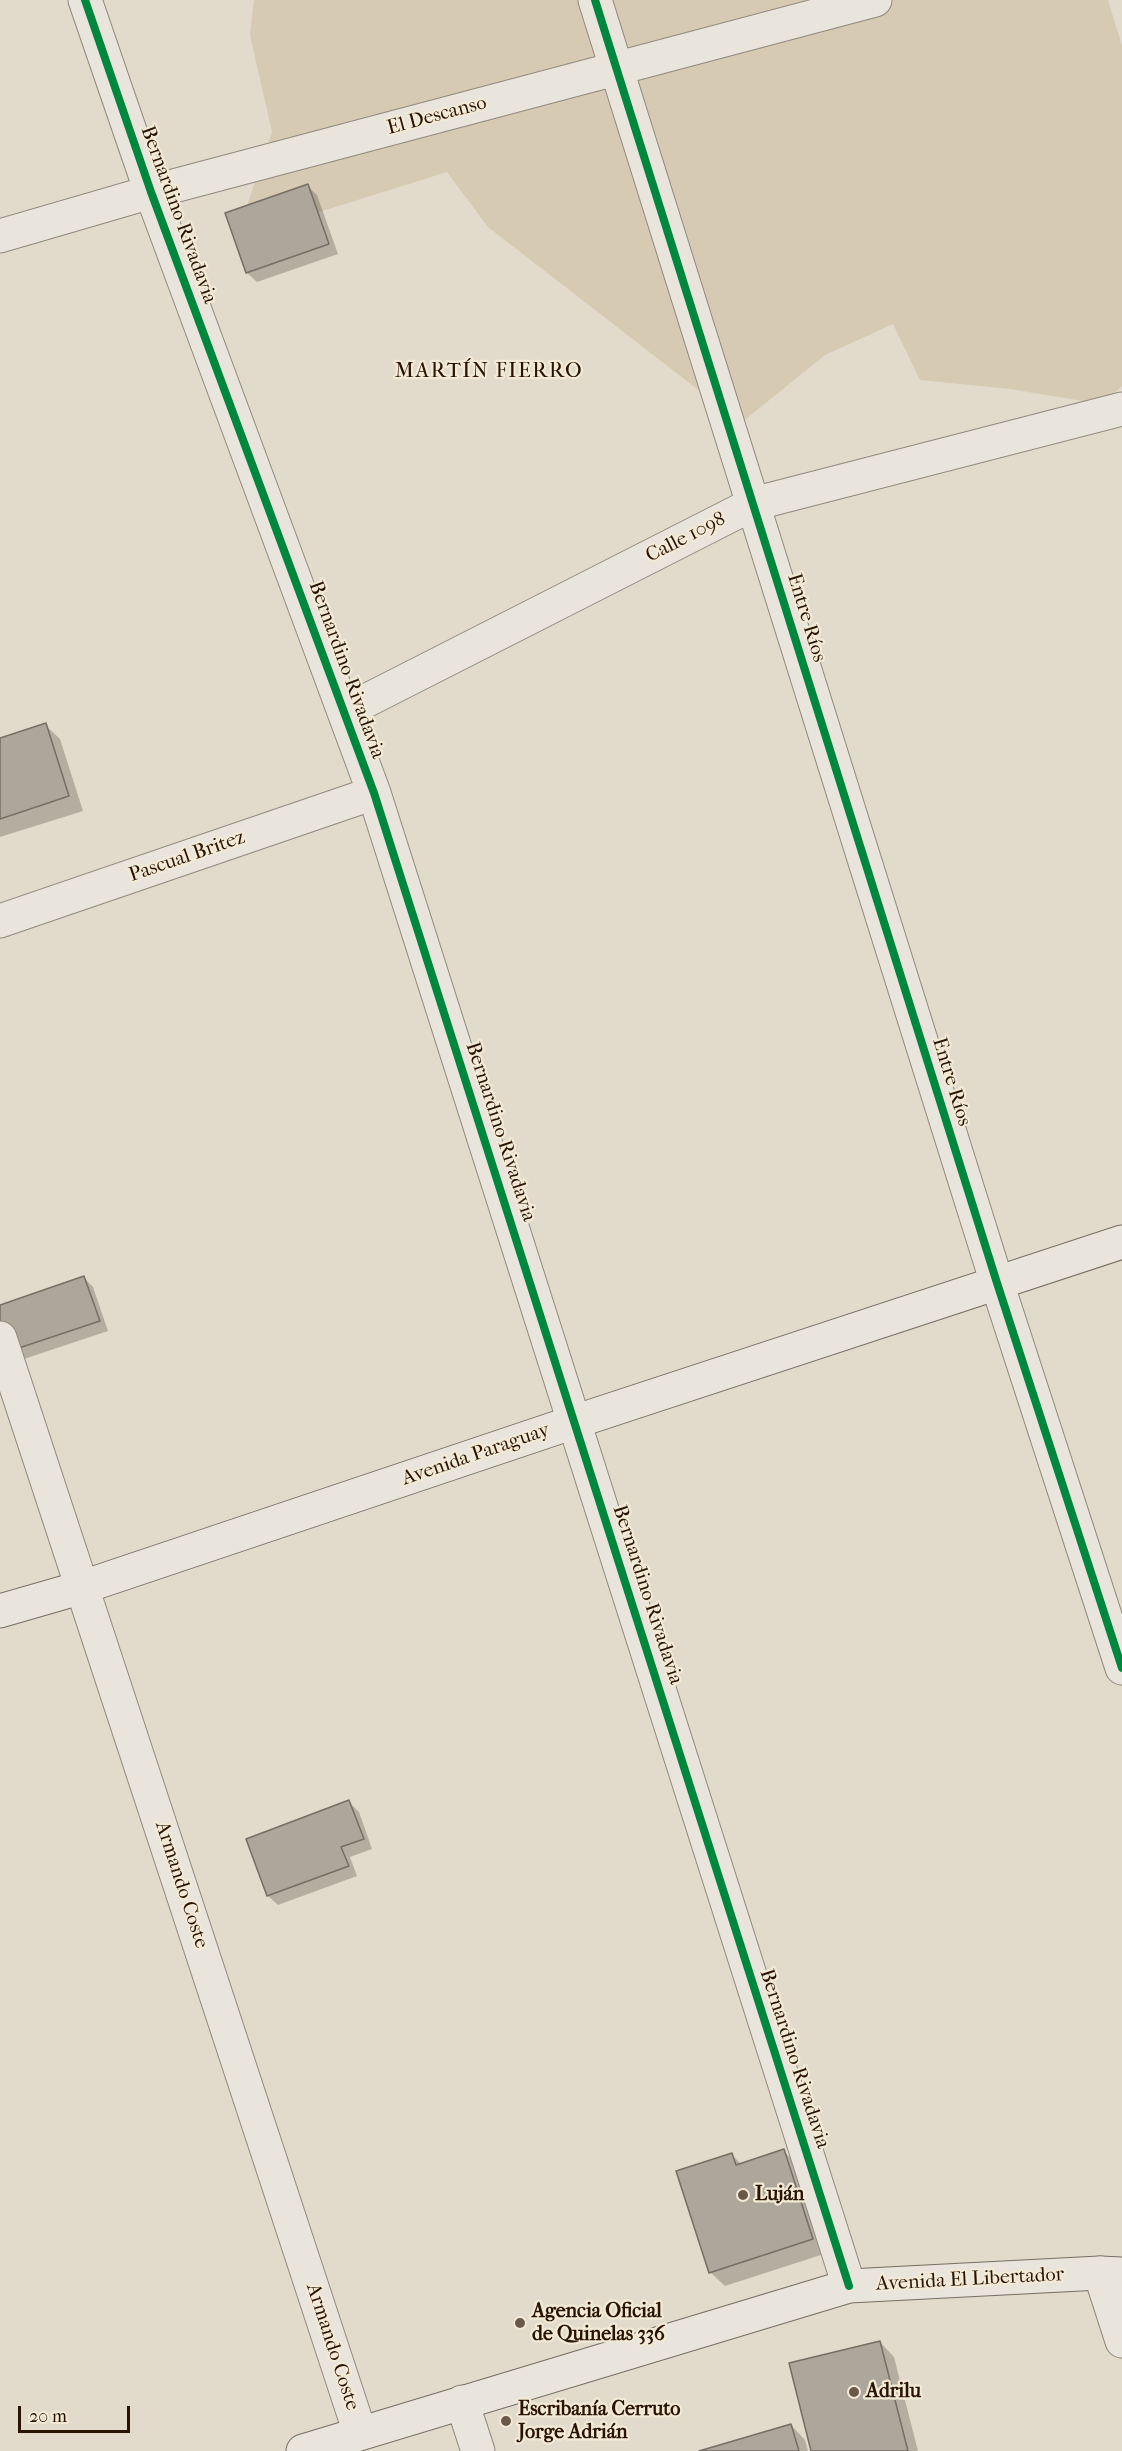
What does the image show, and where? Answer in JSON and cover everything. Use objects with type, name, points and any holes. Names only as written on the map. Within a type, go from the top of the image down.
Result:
[{"type":"street","name":"Bernardino Rivadavia","points":[[85,0],[151,192],[374,793],[849,2286]]},
{"type":"street","name":"Entre Ríos","points":[[595,0],[997,1283],[1122,1668]]},
{"type":"street","name":"El Descanso","points":[[0,236],[151,192],[875,0]]},
{"type":"street","name":"Calle 1098","points":[[344,712],[753,504],[1122,409]]},
{"type":"street","name":"Pascual Britez","points":[[0,921],[374,793]]},
{"type":"street","name":"Avenida Paraguay","points":[[0,1611],[83,1587],[574,1422],[1122,1242]]},
{"type":"street","name":"Armando Coste","points":[[0,1338],[360,2433]]},
{"type":"street","name":"Avenida El Libertador","points":[[303,2451],[849,2286],[1111,2273]]},
{"type":"street","points":[[1111,2273],[1122,2341]]},
{"type":"street","points":[[462,2402],[478,2451]]},
{"type":"shaded area","points":[[254,0],[1108,0],[1122,46],[1122,386],[1101,404],[1010,389],[920,380],[893,324],[825,355],[741,423],[488,227],[447,172],[236,238],[272,132],[250,35]]},
{"type":"building","points":[[308,184],[329,244],[246,273],[225,213]]},
{"type":"building","points":[[46,723],[69,796],[0,819],[0,738]]},
{"type":"building","points":[[84,1276],[100,1321],[10,1351],[0,1320],[0,1305]]},
{"type":"building","points":[[349,1800],[364,1839],[341,1847],[349,1866],[267,1896],[246,1839]]},
{"type":"building","points":[[784,2149],[813,2239],[709,2273],[676,2171],[732,2153],[736,2165]]},
{"type":"building","points":[[880,2341],[908,2451],[811,2451],[789,2363]]},
{"type":"building","points":[[791,2424],[799,2451],[699,2451]]},
{"type":"cycle path","points":[[85,0],[151,192],[374,793],[849,2286]]},
{"type":"cycle path","points":[[595,0],[997,1283],[1122,1668]]},
{"type":"place","name":"Luján","points":[[743,2195]]},
{"type":"place","name":"Agencia Oficial de Quinelas 336","points":[[520,2323]]},
{"type":"place","name":"Adrilu","points":[[854,2392]]},
{"type":"place","name":"Escribanía Cerruto Jorge Adrián","points":[[506,2421]]},
{"type":"district","name":"MARTÍN FIERRO","points":[[489,372]]}]
